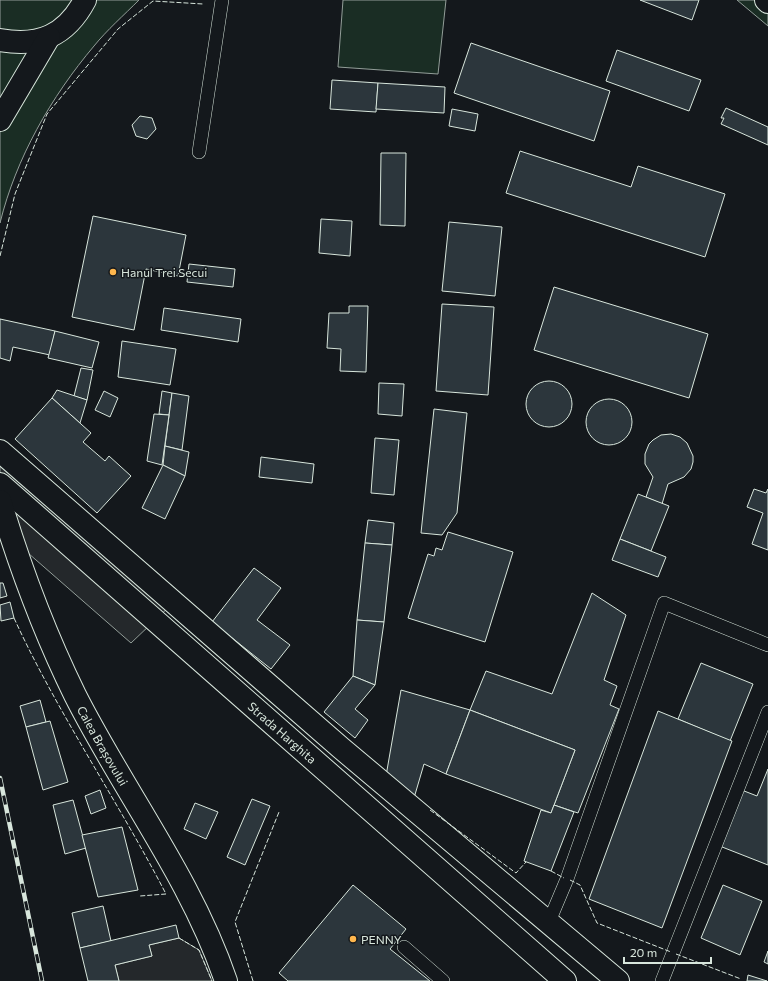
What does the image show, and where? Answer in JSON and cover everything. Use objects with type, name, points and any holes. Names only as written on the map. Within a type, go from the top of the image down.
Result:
[{"type":"main road","points":[[0,40],[16,43],[33,42],[49,37],[69,23],[81,7],[94,0]]},
{"type":"main road","points":[[0,120],[49,37]]},
{"type":"main road","points":[[0,451],[341,748],[548,924],[618,981]]},
{"type":"main road","name":"Strada Harghita","points":[[0,484],[565,981]]},
{"type":"main road","name":"Calea Brașovului","points":[[0,500],[27,584],[50,641],[76,696],[193,901],[216,953],[226,981]]},
{"type":"lane","points":[[199,152],[222,0]]},
{"type":"lane","points":[[548,924],[567,879],[664,603],[768,645]]},
{"type":"lane","points":[[662,981],[768,712]]},
{"type":"lane","points":[[404,947],[443,981]]},
{"type":"green space","points":[[0,0],[139,0],[94,46],[63,86],[25,152],[15,175],[0,223]]},
{"type":"green space","points":[[343,0],[446,0],[438,74],[338,67]]},
{"type":"green space","points":[[737,0],[768,0],[768,26]]},
{"type":"shaded area","points":[[0,451],[173,603],[131,643],[12,539],[0,505]]},
{"type":"shaded area","points":[[179,938],[199,950],[212,981],[119,981],[115,965],[152,956],[149,945]]},
{"type":"building","points":[[640,0],[699,0],[692,20]]},
{"type":"building","points":[[471,43],[610,91],[594,141],[454,93]]},
{"type":"building","points":[[617,50],[701,80],[689,111],[606,81]]},
{"type":"building","points":[[332,80],[378,83],[376,112],[330,109]]},
{"type":"building","points":[[378,83],[445,87],[444,113],[376,109]]},
{"type":"building","points":[[726,108],[768,127],[768,145],[721,124],[724,118],[721,118]]},
{"type":"building","points":[[452,109],[478,114],[475,131],[449,126]]},
{"type":"building","points":[[140,116],[152,118],[156,129],[147,139],[136,136],[132,125]]},
{"type":"building","points":[[520,151],[631,187],[638,166],[725,194],[705,257],[506,193]]},
{"type":"building","points":[[381,153],[406,153],[405,226],[380,225]]},
{"type":"building","name":"Hanul Trei Secui","points":[[93,216],[186,235],[178,276],[146,269],[134,330],[72,317]]},
{"type":"building","points":[[321,219],[352,221],[350,256],[319,253]]},
{"type":"building","points":[[449,222],[502,227],[495,296],[442,291]]},
{"type":"building","points":[[189,264],[235,269],[233,287],[187,282]]},
{"type":"building","points":[[554,287],[708,334],[689,398],[534,350]]},
{"type":"building","points":[[442,304],[494,307],[488,395],[436,391]]},
{"type":"building","points":[[349,306],[368,306],[366,372],[340,371],[341,349],[327,348],[329,313],[349,313]]},
{"type":"building","points":[[164,308],[241,319],[238,342],[161,330]]},
{"type":"building","points":[[0,319],[55,331],[50,355],[13,347],[10,361],[0,358]]},
{"type":"building","points":[[55,331],[99,342],[92,368],[48,358]]},
{"type":"building","points":[[122,341],[176,349],[170,385],[118,377]]},
{"type":"building","points":[[81,368],[93,370],[87,400],[74,396]]},
{"type":"building","points":[[544,381],[554,381],[562,385],[568,391],[572,399],[572,409],[568,417],[562,423],[554,427],[544,427],[536,423],[530,417],[526,409],[526,399],[530,391],[536,385]]},
{"type":"building","points":[[379,383],[404,384],[402,416],[378,414]]},
{"type":"building","points":[[57,390],[87,400],[80,423],[52,398]]},
{"type":"building","points":[[104,391],[118,398],[110,417],[95,410]]},
{"type":"building","points":[[162,391],[172,393],[169,415],[159,414]]},
{"type":"building","points":[[172,393],[189,396],[182,450],[165,446]]},
{"type":"building","points":[[52,398],[91,433],[83,442],[105,461],[109,456],[131,476],[97,513],[15,439]]},
{"type":"building","points":[[604,399],[614,399],[622,403],[628,409],[632,417],[632,427],[628,435],[622,441],[614,445],[604,445],[596,441],[590,435],[586,427],[586,417],[590,409],[596,403]]},
{"type":"building","points":[[434,409],[467,413],[457,513],[442,535],[421,533]]},
{"type":"building","points":[[154,414],[169,415],[162,465],[147,461]]},
{"type":"building","points":[[671,434],[680,437],[687,443],[693,456],[693,462],[691,469],[684,477],[668,484],[662,504],[646,497],[653,477],[645,464],[645,454],[649,444],[653,440],[661,435]]},
{"type":"building","points":[[375,438],[399,440],[394,495],[371,493]]},
{"type":"building","points":[[165,446],[189,452],[185,476],[163,465]]},
{"type":"building","points":[[261,457],[314,464],[312,483],[259,477]]},
{"type":"building","points":[[163,465],[185,476],[165,519],[142,508]]},
{"type":"building","points":[[754,489],[766,493],[768,489],[768,550],[752,544],[763,513],[747,507]]},
{"type":"building","points":[[638,494],[669,506],[651,551],[620,539]]},
{"type":"building","points":[[368,520],[394,523],[392,545],[365,543]]},
{"type":"building","points":[[448,532],[513,552],[485,642],[408,618],[428,554],[434,556],[436,548],[442,550]]},
{"type":"building","points":[[620,539],[666,557],[658,577],[612,560]]},
{"type":"building","points":[[365,543],[392,545],[384,622],[357,620]]},
{"type":"building","points":[[254,568],[281,588],[257,620],[290,645],[271,669],[212,622]]},
{"type":"building","points":[[0,583],[3,583],[7,596],[0,598]]},
{"type":"building","points":[[592,593],[626,615],[604,680],[617,686],[610,705],[619,709],[578,813],[554,805],[575,750],[470,710],[486,671],[552,694]]},
{"type":"building","points":[[10,602],[14,618],[1,621],[0,605]]},
{"type":"building","points":[[357,620],[384,622],[375,685],[353,676]]},
{"type":"building","points":[[701,663],[753,684],[730,741],[678,719]]},
{"type":"building","points":[[353,676],[375,685],[355,709],[368,720],[355,738],[324,712]]},
{"type":"building","points":[[401,690],[470,710],[446,774],[424,764],[414,798],[386,776]]},
{"type":"building","points":[[40,700],[46,722],[26,727],[20,706]]},
{"type":"building","points":[[470,710],[575,750],[551,813],[446,774]]},
{"type":"building","points":[[658,711],[732,741],[662,928],[589,899]]},
{"type":"building","points":[[50,721],[68,782],[43,790],[26,727]]},
{"type":"building","points":[[768,769],[768,865],[717,845],[739,789],[757,796]]},
{"type":"building","points":[[100,790],[106,808],[91,814],[85,796]]},
{"type":"building","points":[[252,799],[270,806],[245,865],[227,857]]},
{"type":"building","points":[[73,800],[86,848],[65,854],[53,805]]},
{"type":"building","points":[[195,803],[218,812],[206,839],[184,829]]},
{"type":"building","points":[[554,805],[574,812],[551,871],[524,861],[541,810],[551,813]]},
{"type":"building","points":[[122,827],[138,890],[98,897],[82,835]]},
{"type":"building","name":"PENNY","points":[[353,885],[406,929],[390,949],[430,981],[288,981],[279,973]]},
{"type":"building","points":[[723,885],[762,901],[740,955],[701,938]]},
{"type":"building","points":[[103,906],[111,941],[80,948],[72,913]]},
{"type":"building","points":[[176,925],[179,938],[149,945],[152,956],[115,965],[119,981],[88,981],[80,948]]},
{"type":"building","points":[[768,951],[768,964],[764,962]]},
{"type":"building","points":[[748,975],[767,981],[747,981]]},
{"type":"railway","points":[[0,778],[42,981]]},
{"type":"fence","points":[[0,256],[15,194],[47,114],[118,29],[153,1],[203,4]]},
{"type":"fence","points":[[14,618],[50,689],[166,894],[140,896]]},
{"type":"fence","points":[[430,810],[516,873],[526,862]]},
{"type":"fence","points":[[253,981],[235,922],[279,812]]},
{"type":"fence","points":[[551,871],[564,878]]},
{"type":"fence","points":[[570,880],[580,885],[597,923],[671,952]]},
{"type":"fence","points":[[179,938],[199,950],[212,981]]},
{"type":"fence","points":[[676,954],[741,979]]},
{"type":"place","name":"Hanul Trei Secui","points":[[113,272]]},
{"type":"place","name":"PENNY","points":[[353,939]]}]
